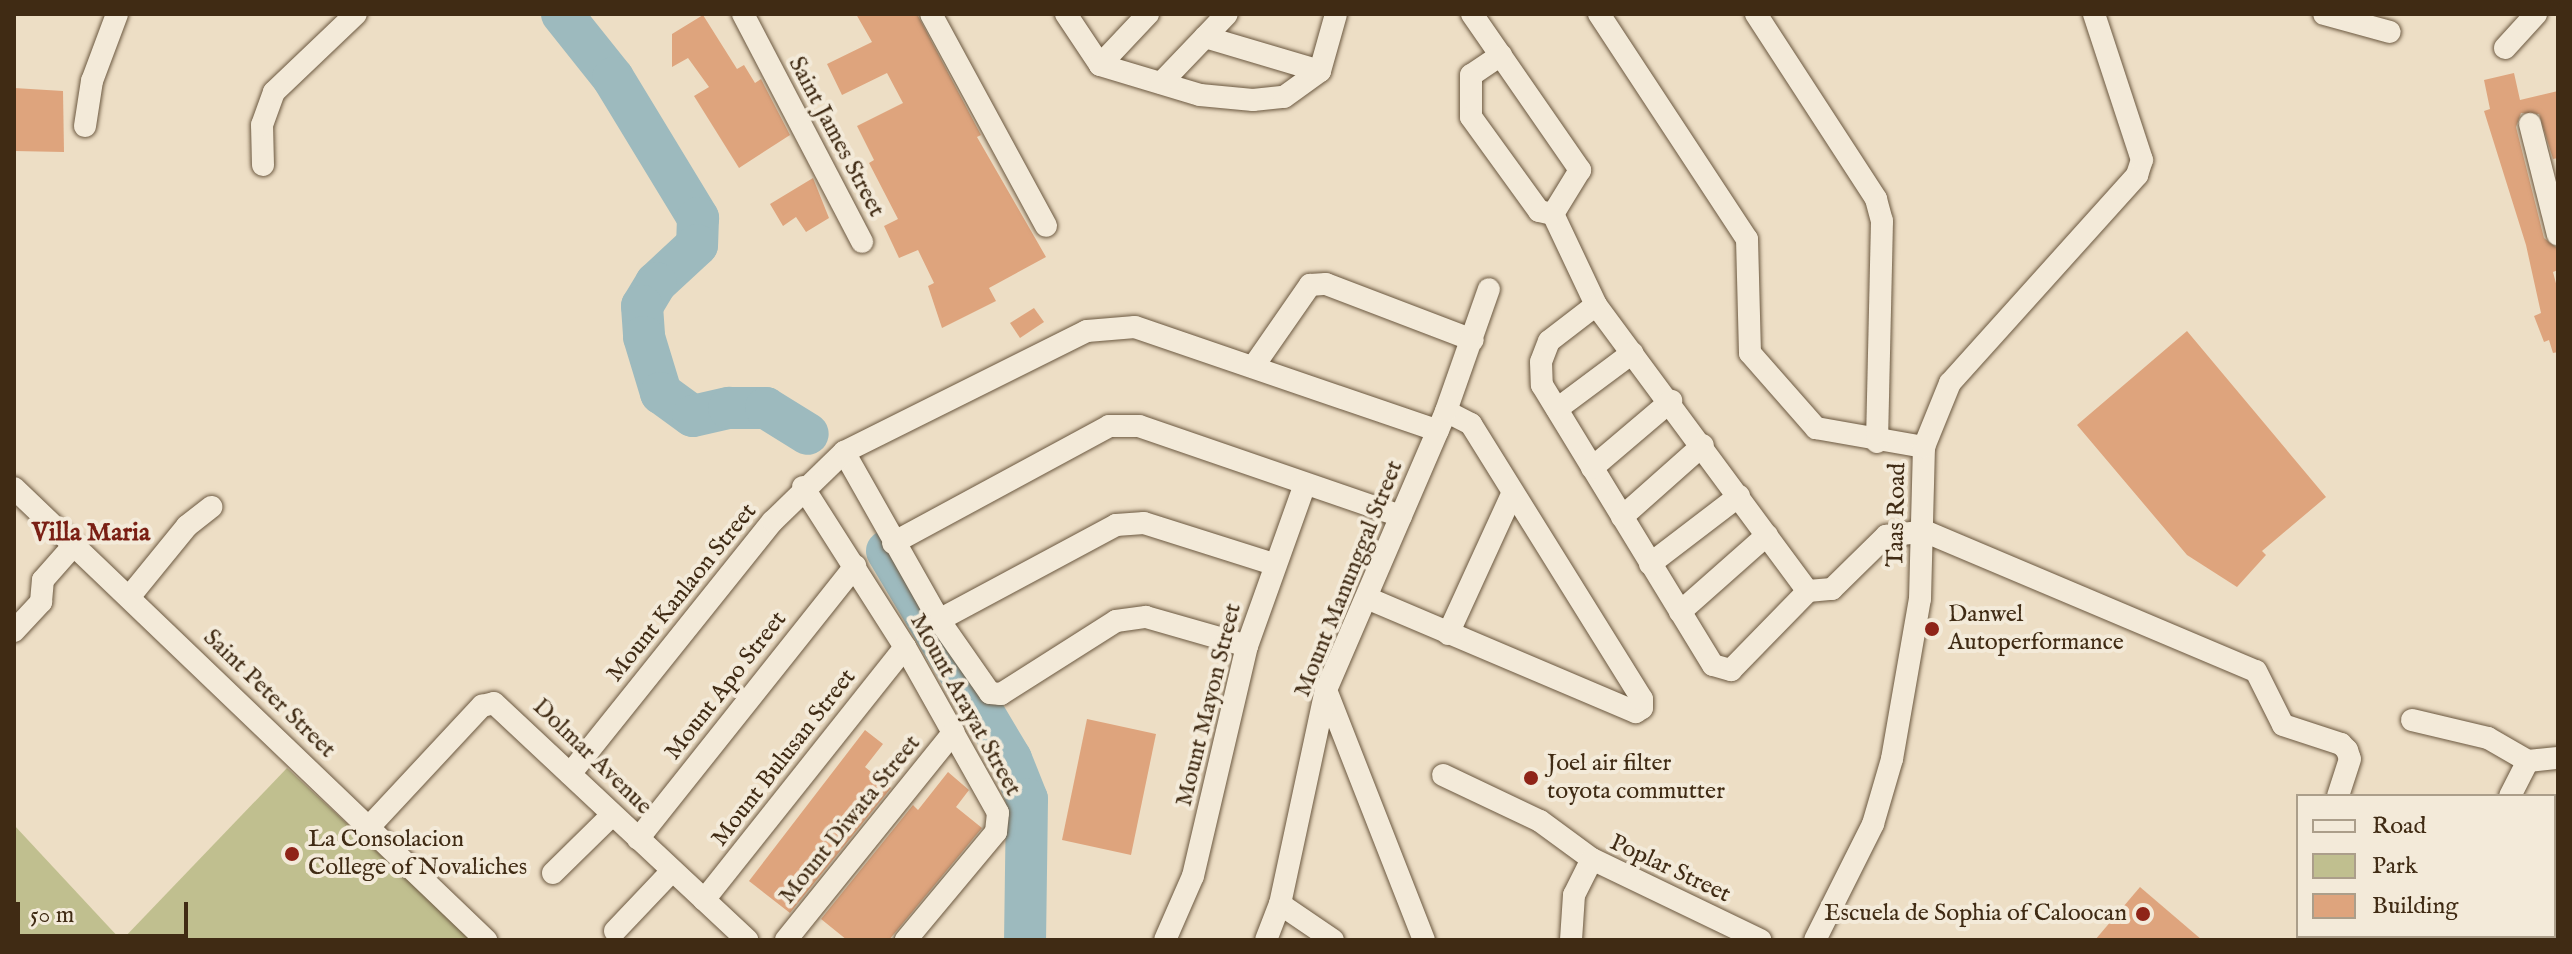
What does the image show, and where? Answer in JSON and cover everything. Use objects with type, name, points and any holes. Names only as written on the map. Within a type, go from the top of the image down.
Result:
[{"type":"street","points":[[85,126],[92,81],[117,14]]},
{"type":"street","points":[[263,165],[262,125],[274,92],[356,14]]},
{"type":"street","name":"Saint James Street","points":[[743,14],[862,242]]},
{"type":"street","points":[[931,14],[1046,226]]},
{"type":"street","points":[[1066,14],[1100,65],[1200,95],[1253,100],[1284,97],[1320,71],[1335,14]]},
{"type":"street","points":[[1100,65],[1148,14]]},
{"type":"street","points":[[1161,83],[1227,14]]},
{"type":"street","points":[[1472,14],[1580,170],[1553,214]]},
{"type":"street","points":[[1599,14],[1747,239],[1750,353],[1816,428],[1877,442],[1924,447]]},
{"type":"street","points":[[1756,14],[1876,199],[1882,221],[1877,442]]},
{"type":"street","name":"Taas Road","points":[[1815,940],[1873,824],[1892,759],[1920,599],[1924,447],[1962,365],[2137,175],[2141,146],[2094,14]]},
{"type":"street","points":[[2324,14],[2390,32]]},
{"type":"street","points":[[2505,48],[2536,14]]},
{"type":"street","points":[[1205,37],[1320,71]]},
{"type":"street","points":[[1501,55],[1471,75],[1471,117],[1539,211],[1553,214]]},
{"type":"street","points":[[2530,124],[2558,235]]},
{"type":"street","points":[[1553,214],[1596,305],[1671,401],[1808,591]]},
{"type":"street","points":[[1253,367],[1310,285],[1326,284],[1473,340]]},
{"type":"street","name":"Mount Manunggal Street","points":[[1266,940],[1280,904],[1326,690],[1442,421],[1489,289]]},
{"type":"street","points":[[1596,305],[1549,341],[1541,362],[1542,385],[1713,665],[1731,670],[1808,591],[1832,589],[1895,531],[1924,531],[2256,671],[2283,725],[2341,744],[2347,750],[2350,759],[2339,794]]},
{"type":"street","name":"Mount Kanlaon Street","points":[[570,774],[803,487],[844,452],[1087,331],[1135,327],[1253,367],[1442,421],[1471,424],[1642,699],[1642,708],[1636,712],[1448,634]]},
{"type":"street","points":[[1557,409],[1632,353]]},
{"type":"street","points":[[1592,468],[1671,401]]},
{"type":"street","points":[[893,543],[1109,426],[1139,426],[1401,516]]},
{"type":"street","points":[[1622,517],[1703,445]]},
{"type":"street","points":[[844,452],[893,543],[979,685],[1001,694],[1116,621],[1146,617],[1247,646]]},
{"type":"street","name":"Mount Mayon Street","points":[[1165,940],[1193,876],[1247,646],[1273,564],[1305,484]]},
{"type":"street","name":"Mount Arayat Street","points":[[803,487],[905,647],[954,732],[999,822],[906,940]]},
{"type":"street","name":"Saint Peter Street","points":[[14,488],[486,940]]},
{"type":"street","points":[[1367,598],[1448,634],[1512,494]]},
{"type":"street","points":[[1650,564],[1739,496]]},
{"type":"street","points":[[130,596],[187,526],[211,507]]},
{"type":"street","points":[[939,620],[1116,525],[1144,523],[1273,564]]},
{"type":"street","points":[[1680,612],[1767,535]]},
{"type":"street","points":[[14,631],[41,602],[43,580],[74,545]]},
{"type":"street","name":"Mount Apo Street","points":[[638,839],[855,566]]},
{"type":"street","name":"Mount Bulusan Street","points":[[704,900],[905,647]]},
{"type":"street","points":[[1326,690],[1424,940]]},
{"type":"street","name":"Dolmar Avenue","points":[[369,827],[487,703],[504,709],[704,900],[734,936]]},
{"type":"street","points":[[2412,720],[2488,738],[2528,761],[2558,758]]},
{"type":"street","name":"Mount Diwata Street","points":[[786,940],[954,732]]},
{"type":"street","points":[[2511,794],[2528,761]]},
{"type":"street","points":[[1443,775],[1540,821],[1592,859]]},
{"type":"street","points":[[553,873],[612,815]]},
{"type":"street","name":"Poplar Street","points":[[1571,940],[1574,895],[1592,859],[1760,940]]},
{"type":"street","points":[[615,931],[672,871]]},
{"type":"street","points":[[1280,904],[1333,940]]},
{"type":"green space","name":"La Consolacion College of Novaliches","points":[[287,768],[472,940],[122,940]]},
{"type":"green space","points":[[14,825],[121,940],[14,940]]},
{"type":"building","points":[[856,14],[917,14],[981,135],[977,137],[1046,257],[989,288],[996,301],[942,328],[928,286],[934,283],[918,250],[899,258],[884,226],[898,219],[869,163],[874,160],[857,126],[903,103],[887,73],[842,95],[827,64],[872,42]]},
{"type":"building","points":[[703,15],[737,69],[744,65],[755,83],[761,79],[790,135],[739,168],[694,96],[709,87],[688,58],[672,67],[672,34]]},
{"type":"building","points":[[2514,73],[2520,100],[2558,91],[2558,158],[2553,159],[2539,114],[2521,113],[2516,127],[2544,238],[2558,249],[2558,270],[2553,272],[2558,291],[2558,352],[2553,353],[2549,340],[2544,342],[2534,316],[2541,313],[2526,245],[2484,111],[2490,109],[2484,80]]},
{"type":"building","points":[[14,88],[63,91],[64,152],[14,151]]},
{"type":"building","points":[[813,178],[829,218],[806,232],[796,217],[783,226],[770,204]]},
{"type":"building","points":[[1034,308],[1044,322],[1020,338],[1010,323]]},
{"type":"building","points":[[2187,331],[2326,497],[2262,551],[2266,555],[2237,587],[2187,555],[2077,425]]},
{"type":"building","points":[[1087,719],[1156,734],[1131,855],[1062,840]]},
{"type":"building","points":[[865,730],[883,744],[865,767],[891,788],[790,913],[749,881]]},
{"type":"building","points":[[948,772],[969,790],[956,807],[982,828],[889,940],[847,940],[821,919],[913,805],[918,810]]},
{"type":"building","points":[[2140,887],[2202,940],[2095,940]]},
{"type":"waterway","points":[[562,14],[613,78],[698,218],[697,245],[656,283],[642,306],[644,337],[661,393],[693,416],[729,408],[766,408],[808,434]]},
{"type":"waterway","points":[[887,551],[1011,759],[1027,799],[1025,940]]},
{"type":"place","name":"Danwel Autoperformance","points":[[1932,629]]},
{"type":"place","name":"Joel air filter toyota commutter","points":[[1531,778]]},
{"type":"place","name":"La Consolacion College of Novaliches","points":[[292,854]]},
{"type":"place","name":"Escuela de Sophia of Caloocan","points":[[2143,914]]},
{"type":"district","name":"Villa Maria","points":[[91,533]]}]
